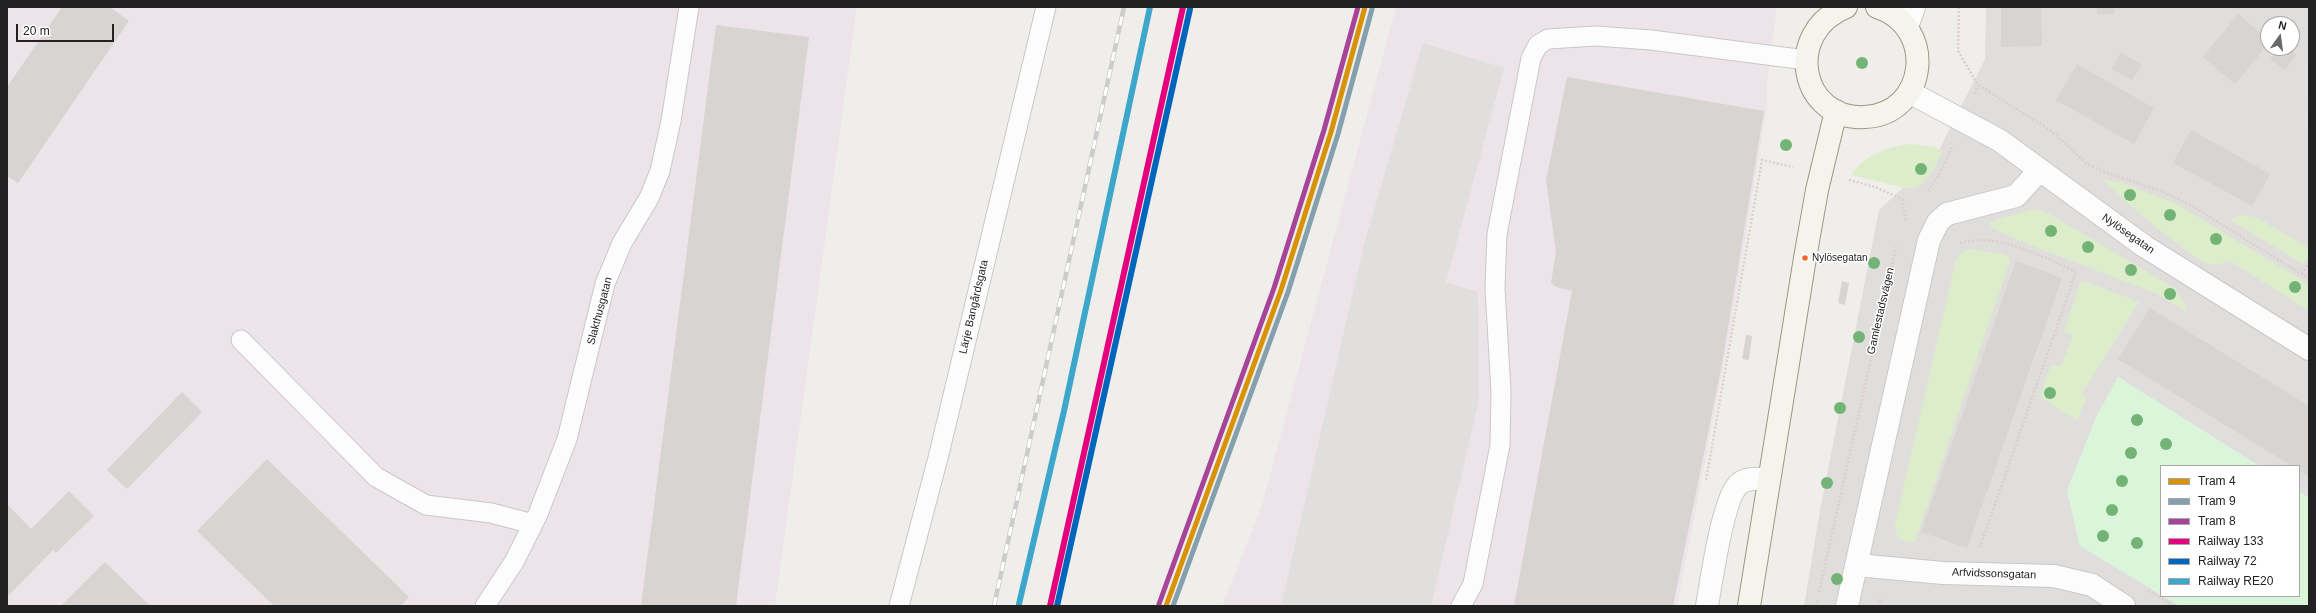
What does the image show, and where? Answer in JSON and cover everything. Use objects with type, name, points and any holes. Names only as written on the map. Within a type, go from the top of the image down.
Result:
[{"type":"street","points":[[1846,7],[1830,15],[1817,27],[1809,43],[1806,60],[1812,86],[1822,101],[1836,111],[1856,117],[1876,115],[1895,107],[1909,92],[1917,74],[1918,54],[1904,15],[1877,7]]},
{"type":"street","name":"Nylösegatan","points":[[1909,92],[1999,140],[2144,246],[2309,349]]},
{"type":"street","points":[[1749,606],[1808,243],[1836,111]]},
{"type":"street","points":[[1847,606],[1929,240],[1938,222],[1947,214],[2016,196],[2040,170]]},
{"type":"street","points":[[1707,606],[1719,540],[1732,493],[1739,484],[1749,479],[1769,479]]},
{"type":"street","name":"Arfvidssonsgatan","points":[[1856,565],[1943,572],[2054,576],[2092,585],[2124,606]]},
{"type":"lane","name":"Slakthusgatan","points":[[484,606],[514,562],[533,524],[567,439],[605,284],[622,243],[649,198],[660,171],[671,121],[689,7]]},
{"type":"lane","name":"Lärje Bangårdsgata","points":[[899,606],[939,454],[1046,7]]},
{"type":"lane","points":[[1461,606],[1473,584],[1500,445],[1501,392],[1495,288],[1497,234],[1531,58],[1538,45],[1548,39],[1566,36],[1651,40],[1806,60]]},
{"type":"lane","points":[[240,340],[376,477],[426,505],[491,513],[533,524]]},
{"type":"path","points":[[1959,7],[1957,38],[1958,50],[1978,85],[2050,130],[2086,163],[2102,171],[2163,192],[2189,204],[2309,279]]},
{"type":"path","points":[[2309,41],[2309,56]]},
{"type":"path","points":[[1927,192],[1940,173],[1964,121],[1978,85]]},
{"type":"path","points":[[1705,487],[1762,160],[1822,172],[1875,187],[1902,199],[1906,223]]},
{"type":"path","points":[[1904,227],[1910,217]]},
{"type":"path","points":[[1929,240],[1952,250],[1960,243],[1973,239],[1987,239],[2032,252],[2076,272],[1978,552]]},
{"type":"path","name":"Gamlestadsvägen","points":[[1816,606],[1898,241]]},
{"type":"path","points":[[2302,274],[2309,262]]},
{"type":"path","points":[[2142,586],[2173,606]]},
{"type":"shaded area","points":[[7,7],[857,7],[775,606],[7,606]]},
{"type":"shaded area","points":[[1396,7],[1777,7],[1767,85],[1767,106],[1730,334],[1677,606],[1222,606],[1261,508]]},
{"type":"shaded area","points":[[1986,7],[2309,7],[2309,498],[2300,493],[2300,465],[2257,465],[2118,377],[2095,420],[2067,491],[2080,545],[2160,594],[2160,597],[2165,597],[2180,606],[1804,606],[1820,510],[1879,210],[1935,158],[1985,59]]},
{"type":"shaded area","points":[[1423,43],[1504,68],[1446,282],[1478,292],[1479,400],[1431,606],[1281,606],[1364,244]]},
{"type":"shaded area","points":[[2303,61],[2309,65],[2309,97],[2305,103],[2285,91]]},
{"type":"shaded area","points":[[2306,106],[2309,108],[2309,134],[2295,125]]},
{"type":"green space","points":[[1911,144],[1934,147],[1942,150],[1935,168],[1926,180],[1915,188],[1910,189],[1851,175],[1863,162],[1877,153],[1885,149]]},
{"type":"green space","points":[[2103,179],[2120,182],[2175,203],[2309,284],[2309,311],[2230,261],[2221,264],[2212,264],[2206,263],[2198,258],[2135,210]]},
{"type":"green space","points":[[2034,209],[2048,213],[2176,289],[2189,313],[2155,293],[2022,242],[1991,227],[1990,223],[1993,221]]},
{"type":"green space","points":[[2245,215],[2258,218],[2309,248],[2306,261],[2302,264],[2231,220],[2234,217]]},
{"type":"green space","points":[[1968,249],[2003,254],[2008,256],[2010,261],[1915,542],[1905,542],[1897,537],[1895,524],[1955,263],[1959,254]]},
{"type":"green space","points":[[2081,280],[2139,302],[2082,394],[2086,399],[2077,421],[2040,397],[2051,365],[2061,366],[2073,335],[2064,331]]},
{"type":"green space","points":[[2118,377],[2257,465],[2160,465],[2160,594],[2080,546],[2067,491],[2095,420]]},
{"type":"green space","points":[[2300,493],[2309,498],[2309,606],[2180,606],[2165,597],[2300,597]]},
{"type":"building","points":[[62,7],[110,7],[129,21],[18,183],[7,176],[7,87]]},
{"type":"building","points":[[2001,7],[2041,7],[2042,46],[2001,47]]},
{"type":"building","points":[[2097,7],[2115,7],[2114,14],[2097,14]]},
{"type":"building","points":[[2238,14],[2260,32],[2260,54],[2235,84],[2203,57]]},
{"type":"building","points":[[716,25],[809,37],[736,606],[641,606]]},
{"type":"building","points":[[2121,52],[2142,65],[2132,80],[2112,69]]},
{"type":"building","points":[[2272,56],[2295,56],[2285,70],[2270,59]]},
{"type":"building","points":[[2077,64],[2154,108],[2134,144],[2056,100]]},
{"type":"building","points":[[1567,77],[1764,111],[1722,364],[1673,606],[1514,606],[1572,291],[1556,287],[1551,283],[1556,252],[1546,180]]},
{"type":"building","points":[[2191,130],[2270,174],[2252,206],[2173,163]]},
{"type":"building","points":[[2016,261],[2062,278],[1967,548],[1921,532]]},
{"type":"building","points":[[1842,281],[1849,283],[1845,305],[1838,303]]},
{"type":"building","points":[[2150,308],[2309,406],[2309,477],[2300,471],[2300,465],[2290,465],[2118,359]]},
{"type":"building","points":[[1746,335],[1752,336],[1749,360],[1742,359]]},
{"type":"building","points":[[182,392],[202,412],[127,489],[107,470]]},
{"type":"building","points":[[267,459],[409,597],[400,606],[274,606],[197,531]]},
{"type":"building","points":[[69,491],[94,516],[56,553],[53,550],[7,597],[7,504],[31,529]]},
{"type":"building","points":[[105,562],[150,606],[61,606]]},
{"type":"railway","points":[[994,606],[1124,7]]},
{"type":"tram line","name":"8","points":[[1159,604],[1274,288],[1324,130],[1358,7]]},
{"type":"tram line","name":"4","points":[[1166,606],[1281,290],[1331,132],[1365,7]]},
{"type":"tram line","name":"9","points":[[1173,606],[1288,292],[1338,134],[1372,9]]},
{"type":"rail line","name":"RE20","points":[[1019,604],[1064,411],[1150,7]]},
{"type":"rail line","name":"133","points":[[1050,606],[1183,7]]},
{"type":"rail line","name":"72","points":[[1057,606],[1190,9]]},
{"type":"place","name":"Nylösegatan","points":[[1805,258]]}]
